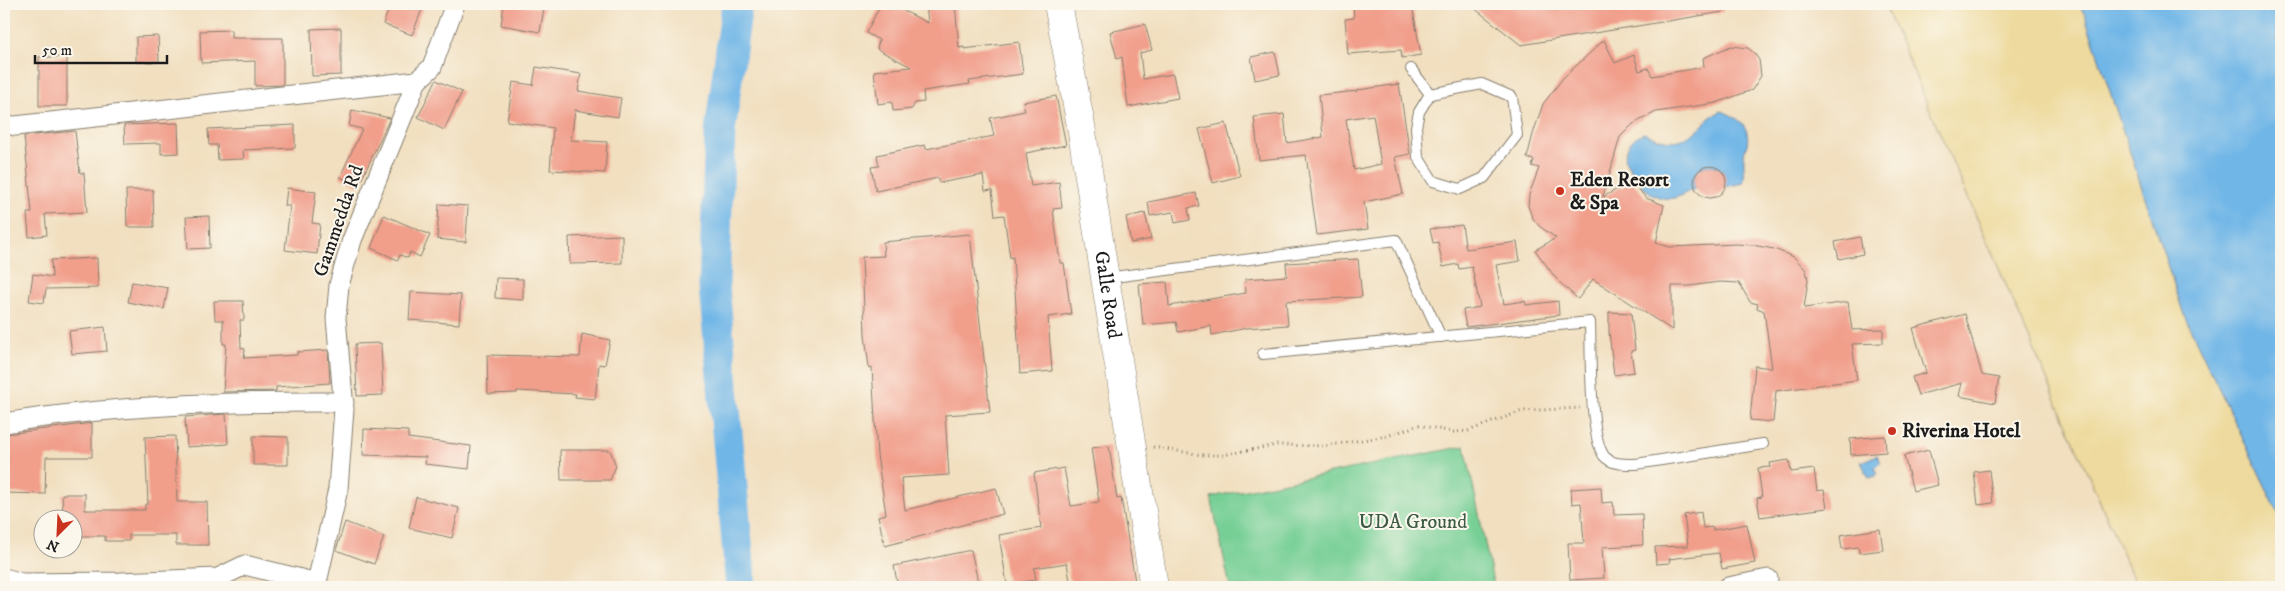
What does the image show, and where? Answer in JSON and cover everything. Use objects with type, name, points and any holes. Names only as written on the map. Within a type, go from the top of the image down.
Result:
[{"type":"highway","name":"Galle Road","points":[[1058,4],[1081,126],[1104,278],[1133,443],[1154,587]]},
{"type":"street","name":"Gammedda Rd","points":[[317,585],[338,489],[344,402],[336,318],[339,285],[352,240],[417,80],[432,67],[455,4]]},
{"type":"street","points":[[14,126],[417,80]]},
{"type":"street","points":[[4,423],[52,416],[155,406],[344,402]]},
{"type":"street","points":[[4,578],[22,583],[218,578],[245,565],[317,585]]},
{"type":"street","points":[[1728,587],[1768,579]]},
{"type":"lane","points":[[1411,69],[1430,94]]},
{"type":"lane","points":[[1482,84],[1512,98],[1517,134],[1484,178],[1460,189],[1433,181],[1418,157],[1416,127],[1419,112],[1430,94],[1482,84]]},
{"type":"lane","points":[[1104,278],[1396,240],[1441,337]]},
{"type":"lane","points":[[1263,354],[1590,322],[1593,415],[1599,446],[1605,457],[1616,463],[1636,464],[1763,444]]},
{"type":"path","points":[[1133,443],[1202,455],[1223,455],[1277,445],[1325,446],[1387,436],[1419,425],[1453,432],[1468,431],[1522,411],[1576,407],[1587,410],[1593,415]]},
{"type":"green space","name":"UDA Ground","points":[[1465,446],[1494,587],[1230,587],[1211,497]]},
{"type":"sand","points":[[1884,4],[2078,4],[2084,13],[2184,315],[2281,519],[2281,587],[2137,587]]},
{"type":"water","points":[[2078,4],[2281,4],[2281,519],[2184,315],[2084,13]]},
{"type":"water","points":[[1722,111],[1738,119],[1747,132],[1743,183],[1725,187],[1725,177],[1722,170],[1716,167],[1702,167],[1696,172],[1694,179],[1695,189],[1673,198],[1664,198],[1649,192],[1637,180],[1624,158],[1633,140],[1644,133],[1668,141],[1682,139],[1696,132],[1711,117]]},
{"type":"water","points":[[1877,455],[1881,462],[1874,468],[1877,473],[1876,476],[1869,478],[1861,462]]},
{"type":"building","points":[[391,4],[424,4],[412,35],[383,24]]},
{"type":"building","points":[[504,4],[544,8],[540,32],[501,25]]},
{"type":"building","points":[[881,4],[890,4],[928,23],[926,4],[955,4],[959,48],[1019,42],[1023,74],[969,81],[970,84],[923,91],[924,102],[915,103],[912,109],[893,111],[892,102],[878,104],[874,71],[911,67],[877,49],[879,40],[866,33]]},
{"type":"building","points":[[1353,4],[1412,4],[1421,55],[1402,58],[1401,50],[1348,54],[1345,19],[1354,18]]},
{"type":"building","points":[[1469,4],[1723,4],[1723,12],[1521,45]]},
{"type":"building","points":[[1145,24],[1152,50],[1140,53],[1143,79],[1173,74],[1178,98],[1128,107],[1122,57],[1117,59],[1110,32]]},
{"type":"building","points":[[341,28],[341,75],[312,76],[311,29]]},
{"type":"building","points":[[231,30],[231,38],[283,38],[283,85],[255,86],[255,61],[201,63],[200,31]]},
{"type":"building","points":[[158,36],[159,62],[136,62],[136,37]]},
{"type":"building","points":[[1604,40],[1615,63],[1634,55],[1639,71],[1648,68],[1652,76],[1704,67],[1703,58],[1731,46],[1748,48],[1754,53],[1759,60],[1761,76],[1752,90],[1716,103],[1656,112],[1633,124],[1620,137],[1603,197],[1632,181],[1646,198],[1664,205],[1656,243],[1670,247],[1752,245],[1774,249],[1794,257],[1806,270],[1808,280],[1804,308],[1848,302],[1852,330],[1883,329],[1883,343],[1852,344],[1857,380],[1776,391],[1773,422],[1750,420],[1755,366],[1772,368],[1764,311],[1757,308],[1758,304],[1750,302],[1739,283],[1720,282],[1672,286],[1672,330],[1593,279],[1578,299],[1558,281],[1535,250],[1556,238],[1539,226],[1532,217],[1528,206],[1529,195],[1539,168],[1532,166],[1534,160],[1527,158],[1543,104],[1563,78]]},
{"type":"building","points":[[1275,52],[1280,75],[1255,80],[1251,57]]},
{"type":"building","points":[[39,57],[67,57],[67,106],[39,106]]},
{"type":"building","points":[[536,67],[581,74],[578,91],[621,98],[618,117],[575,110],[571,140],[607,142],[605,173],[550,170],[553,128],[507,121],[513,82],[533,85]]},
{"type":"building","points":[[436,80],[462,92],[444,130],[418,117]]},
{"type":"building","points":[[1399,84],[1410,154],[1395,157],[1403,194],[1364,202],[1368,229],[1317,235],[1306,155],[1259,160],[1254,117],[1284,114],[1287,143],[1323,137],[1319,95]],"holes":[[[1373,115],[1381,164],[1354,170],[1346,119]]]},
{"type":"building","points":[[1056,96],[1066,145],[1026,153],[1031,186],[1059,182],[1062,208],[1053,209],[1060,263],[1064,263],[1071,314],[1048,317],[1052,371],[1020,374],[1013,257],[1010,258],[1004,215],[995,216],[992,190],[985,191],[983,175],[939,183],[938,178],[876,191],[871,167],[879,166],[877,155],[925,145],[926,149],[994,136],[990,118],[1025,111],[1023,102]]},
{"type":"building","points":[[352,110],[390,118],[359,185],[340,177],[362,129],[349,126]]},
{"type":"building","points":[[178,123],[179,153],[161,154],[161,143],[125,144],[124,125]]},
{"type":"building","points":[[1226,123],[1240,176],[1213,183],[1199,129]]},
{"type":"building","points":[[295,125],[295,148],[243,150],[244,159],[218,160],[217,145],[209,145],[208,129]]},
{"type":"building","points":[[75,131],[80,173],[84,173],[87,212],[45,214],[47,235],[29,237],[27,213],[32,213],[24,136]]},
{"type":"building","points":[[1710,166],[1722,170],[1726,182],[1722,194],[1710,198],[1698,194],[1694,182],[1698,170]]},
{"type":"building","points":[[287,188],[316,192],[312,223],[320,224],[317,254],[285,250],[290,206],[285,206]]},
{"type":"building","points":[[126,190],[153,190],[154,227],[127,227]]},
{"type":"building","points":[[1196,193],[1199,206],[1188,208],[1190,220],[1175,223],[1173,212],[1150,216],[1148,202]]},
{"type":"building","points":[[439,204],[468,206],[466,242],[437,239]]},
{"type":"building","points":[[1145,213],[1151,239],[1131,243],[1126,217]]},
{"type":"building","points":[[384,215],[430,235],[420,257],[410,252],[408,258],[400,255],[398,260],[371,248]]},
{"type":"building","points":[[209,216],[210,248],[188,249],[186,217]]},
{"type":"building","points":[[1462,225],[1466,249],[1517,242],[1520,261],[1496,265],[1504,304],[1525,301],[1526,305],[1558,301],[1559,315],[1466,327],[1463,310],[1480,307],[1472,267],[1459,269],[1458,264],[1443,267],[1438,242],[1433,243],[1430,229]]},
{"type":"building","points":[[970,234],[990,412],[945,415],[949,475],[901,478],[905,510],[996,488],[1003,514],[885,546],[878,516],[886,514],[877,455],[872,367],[869,368],[865,335],[862,257],[884,256],[883,242]]},
{"type":"building","points":[[622,235],[622,263],[570,264],[569,237]]},
{"type":"building","points":[[1860,237],[1863,254],[1839,259],[1835,242]]},
{"type":"building","points":[[97,258],[98,288],[46,289],[44,303],[29,301],[33,274],[52,277],[51,260]]},
{"type":"building","points":[[1358,259],[1362,297],[1286,301],[1288,325],[1247,328],[1212,335],[1211,326],[1178,332],[1176,322],[1143,325],[1139,284],[1167,282],[1169,306],[1246,293],[1245,279],[1287,276],[1286,263]]},
{"type":"building","points":[[496,278],[523,279],[523,300],[495,298]]},
{"type":"building","points":[[132,282],[168,288],[164,309],[128,302]]},
{"type":"building","points":[[411,292],[461,295],[459,324],[409,320]]},
{"type":"building","points":[[214,301],[243,301],[244,320],[240,320],[241,348],[245,349],[244,358],[297,355],[297,352],[328,350],[330,383],[276,387],[276,391],[223,392],[226,344],[223,344],[223,320],[215,320]]},
{"type":"building","points":[[1609,312],[1631,313],[1635,350],[1631,351],[1634,372],[1614,375],[1609,332]]},
{"type":"building","points":[[1965,314],[1982,375],[1999,378],[1995,403],[1959,396],[1962,383],[1918,395],[1912,377],[1926,373],[1913,328]]},
{"type":"building","points":[[105,327],[107,351],[72,354],[69,331]]},
{"type":"building","points":[[582,334],[610,340],[605,365],[599,364],[595,399],[575,397],[576,394],[517,391],[517,393],[488,394],[487,355],[580,357]]},
{"type":"building","points":[[381,343],[383,395],[357,396],[355,344]]},
{"type":"building","points":[[226,414],[228,444],[187,447],[185,417]]},
{"type":"building","points":[[92,423],[92,457],[46,457],[45,494],[4,493],[4,465],[8,466],[7,434]]},
{"type":"building","points":[[364,429],[408,431],[408,438],[471,446],[469,469],[425,464],[426,457],[363,455]]},
{"type":"building","points":[[175,436],[177,502],[207,502],[208,545],[176,545],[176,535],[129,535],[129,541],[105,541],[105,536],[82,536],[82,508],[63,508],[62,494],[85,494],[85,510],[145,510],[145,504],[148,504],[145,437]]},
{"type":"building","points":[[253,436],[288,437],[288,465],[253,465]]},
{"type":"building","points":[[1885,436],[1886,452],[1851,455],[1850,439]]},
{"type":"building","points":[[1109,446],[1117,499],[1121,498],[1136,587],[1071,587],[1067,563],[1034,568],[1036,580],[1007,584],[999,535],[1041,528],[1034,473],[1064,468],[1071,506],[1099,502],[1091,448]]},
{"type":"building","points":[[560,450],[610,450],[616,466],[610,480],[561,480]]},
{"type":"building","points":[[1929,450],[1938,485],[1913,491],[1904,456]]},
{"type":"building","points":[[1789,460],[1791,472],[1814,469],[1817,491],[1824,490],[1827,508],[1760,517],[1757,498],[1762,497],[1758,468],[1771,467],[1770,463]]},
{"type":"building","points":[[1989,470],[1993,503],[1978,505],[1974,472]]},
{"type":"building","points":[[1601,487],[1602,503],[1613,502],[1614,515],[1642,514],[1643,545],[1602,547],[1604,578],[1570,580],[1568,543],[1584,543],[1581,503],[1572,504],[1571,489]]},
{"type":"building","points":[[416,497],[459,508],[452,538],[409,528]]},
{"type":"building","points":[[1701,512],[1703,528],[1713,527],[1713,530],[1747,524],[1755,563],[1722,569],[1719,553],[1669,559],[1670,563],[1656,564],[1655,547],[1688,546],[1684,515]]},
{"type":"building","points":[[345,522],[384,537],[374,564],[336,550]]},
{"type":"building","points":[[1880,529],[1883,550],[1859,553],[1858,547],[1842,549],[1840,535]]},
{"type":"building","points":[[971,550],[979,587],[898,587],[894,566]]},
{"type":"waterway","points":[[737,4],[720,132],[714,286],[741,587]]},
{"type":"place","name":"Eden Resort & Spa","points":[[1560,191]]},
{"type":"place","name":"Riverina Hotel","points":[[1892,431]]}]
